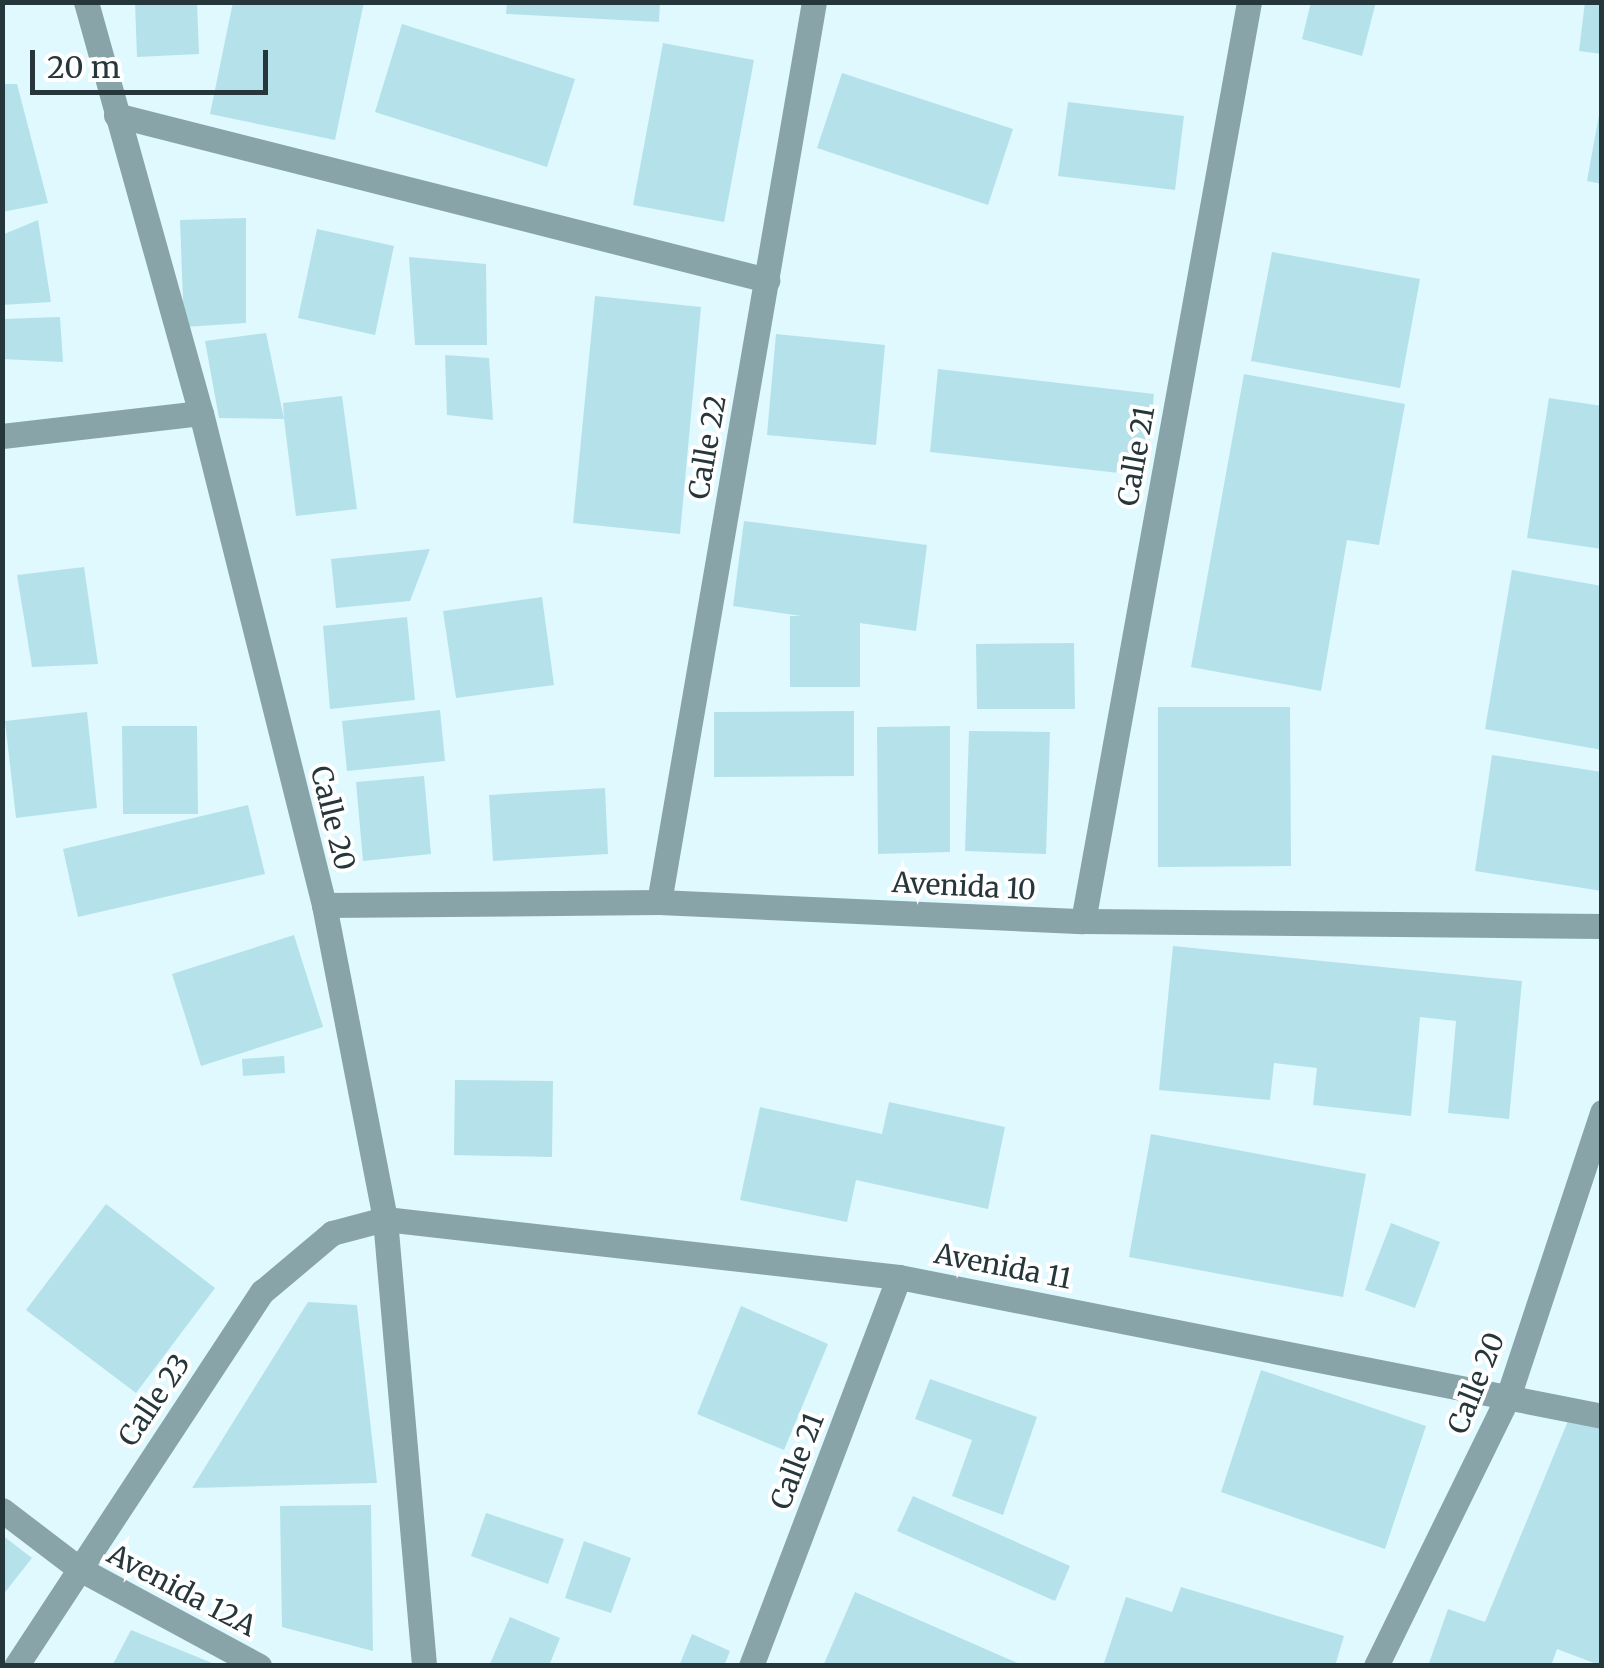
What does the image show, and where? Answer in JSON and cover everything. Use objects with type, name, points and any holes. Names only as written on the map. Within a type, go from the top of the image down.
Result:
[{"type":"street","name":"Calle 20","points":[[86,2],[200,413],[324,906],[385,1219],[424,1666]]},
{"type":"street","name":"Calle 22","points":[[660,902],[814,2]]},
{"type":"street","name":"Calle 21","points":[[1083,921],[1249,2]]},
{"type":"street","points":[[116,116],[767,280]]},
{"type":"street","points":[[2,436],[200,413]]},
{"type":"street","name":"Avenida 10","points":[[324,906],[660,902],[1083,921],[1602,926]]},
{"type":"street","name":"Calle 20","points":[[1376,1666],[1509,1394],[1602,1112]]},
{"type":"street","name":"Avenida 11","points":[[385,1219],[899,1277],[1509,1394],[1602,1416]]},
{"type":"street","name":"Calle 23","points":[[16,1666],[262,1292],[288,1264],[332,1233],[385,1219]]},
{"type":"street","name":"Calle 21","points":[[752,1666],[899,1277]]},
{"type":"street","name":"Avenida 12A","points":[[2,1510],[78,1568],[259,1666]]},
{"type":"building","points":[[135,2],[197,2],[199,54],[137,57]]},
{"type":"building","points":[[233,2],[364,2],[335,140],[210,114]]},
{"type":"building","points":[[507,2],[660,2],[659,22],[506,14]]},
{"type":"building","points":[[1311,2],[1376,2],[1362,56],[1302,39]]},
{"type":"building","points":[[1585,2],[1602,2],[1602,54],[1579,51]]},
{"type":"building","points":[[402,24],[575,79],[547,167],[375,112]]},
{"type":"building","points":[[663,43],[754,60],[724,222],[633,205]]},
{"type":"building","points":[[842,73],[1013,129],[988,205],[817,148]]},
{"type":"building","points":[[2,84],[17,84],[48,203],[2,212]]},
{"type":"building","points":[[1068,102],[1184,116],[1175,190],[1058,176]]},
{"type":"building","points":[[1602,110],[1602,184],[1587,181]]},
{"type":"building","points":[[246,218],[246,323],[184,327],[180,220]]},
{"type":"building","points":[[38,220],[51,302],[2,305],[2,235]]},
{"type":"building","points":[[317,229],[394,246],[375,335],[298,318]]},
{"type":"building","points":[[1272,252],[1420,279],[1400,388],[1251,361]]},
{"type":"building","points":[[409,257],[486,264],[487,345],[415,345]]},
{"type":"building","points":[[595,296],[701,307],[680,534],[573,523]]},
{"type":"building","points":[[60,317],[63,362],[2,359],[2,319]]},
{"type":"building","points":[[266,333],[284,419],[219,418],[205,341]]},
{"type":"building","points":[[776,334],[885,345],[876,445],[767,435]]},
{"type":"building","points":[[445,355],[489,358],[493,420],[447,415]]},
{"type":"building","points":[[938,369],[1154,394],[1146,476],[930,452]]},
{"type":"building","points":[[1244,374],[1405,404],[1379,545],[1347,540],[1321,691],[1191,667]]},
{"type":"building","points":[[342,396],[357,509],[296,516],[283,403]]},
{"type":"building","points":[[1549,398],[1602,406],[1602,549],[1527,538]]},
{"type":"building","points":[[744,521],[927,545],[916,631],[860,623],[860,687],[790,687],[790,616],[801,616],[733,606]]},
{"type":"building","points":[[430,549],[410,601],[336,608],[331,559]]},
{"type":"building","points":[[84,567],[98,664],[32,667],[17,575]]},
{"type":"building","points":[[1512,570],[1602,586],[1602,750],[1485,729]]},
{"type":"building","points":[[542,597],[554,685],[456,698],[443,611]]},
{"type":"building","points":[[407,617],[415,700],[330,709],[323,626]]},
{"type":"building","points":[[1074,643],[1075,709],[977,709],[976,644]]},
{"type":"building","points":[[1158,707],[1290,707],[1291,866],[1158,867]]},
{"type":"building","points":[[440,710],[445,761],[347,771],[342,721]]},
{"type":"building","points":[[854,711],[854,776],[714,777],[714,712]]},
{"type":"building","points":[[87,712],[97,808],[16,818],[5,721]]},
{"type":"building","points":[[122,726],[197,726],[198,814],[123,814]]},
{"type":"building","points":[[950,726],[950,852],[878,854],[877,727]]},
{"type":"building","points":[[969,731],[1050,732],[1046,854],[965,851]]},
{"type":"building","points":[[1492,755],[1602,772],[1602,891],[1475,871]]},
{"type":"building","points":[[424,776],[431,854],[363,861],[356,782]]},
{"type":"building","points":[[605,788],[608,854],[493,861],[489,795]]},
{"type":"building","points":[[248,805],[265,874],[78,917],[63,849]]},
{"type":"building","points":[[294,935],[323,1027],[201,1066],[172,974]]},
{"type":"building","points":[[1173,946],[1522,981],[1509,1119],[1448,1113],[1456,1021],[1420,1017],[1411,1116],[1313,1105],[1317,1068],[1274,1063],[1270,1100],[1159,1090]]},
{"type":"building","points":[[284,1056],[285,1073],[243,1076],[242,1059]]},
{"type":"building","points":[[455,1080],[553,1081],[552,1157],[454,1155]]},
{"type":"building","points":[[889,1102],[1005,1127],[988,1209],[856,1180],[847,1222],[740,1200],[760,1107],[882,1134]]},
{"type":"building","points":[[1151,1134],[1366,1174],[1343,1297],[1129,1257]]},
{"type":"building","points":[[106,1204],[215,1288],[136,1393],[26,1310]]},
{"type":"building","points":[[1391,1223],[1440,1242],[1415,1308],[1365,1290]]},
{"type":"building","points":[[308,1302],[357,1305],[377,1483],[192,1488]]},
{"type":"building","points":[[741,1306],[828,1344],[784,1450],[697,1414]]},
{"type":"building","points":[[1261,1370],[1426,1426],[1385,1549],[1221,1492]]},
{"type":"building","points":[[930,1379],[1037,1417],[1003,1515],[952,1496],[972,1440],[915,1419]]},
{"type":"building","points":[[1570,1416],[1602,1428],[1602,1666],[1557,1649],[1551,1666],[1428,1666],[1448,1609],[1485,1622]]},
{"type":"building","points":[[913,1496],[1070,1566],[1055,1601],[897,1531]]},
{"type":"building","points":[[371,1505],[373,1651],[282,1627],[280,1506]]},
{"type":"building","points":[[486,1513],[564,1539],[548,1584],[471,1556]]},
{"type":"building","points":[[2,1535],[32,1558],[2,1596]]},
{"type":"building","points":[[584,1541],[631,1558],[611,1613],[565,1598]]},
{"type":"building","points":[[1181,1587],[1344,1636],[1335,1666],[1103,1666],[1126,1597],[1172,1612]]},
{"type":"building","points":[[855,1592],[1024,1666],[823,1666]]},
{"type":"building","points":[[510,1617],[560,1638],[549,1666],[489,1666]]},
{"type":"building","points":[[131,1630],[217,1665],[217,1666],[112,1666]]},
{"type":"building","points":[[692,1634],[730,1651],[724,1666],[679,1666]]}]
